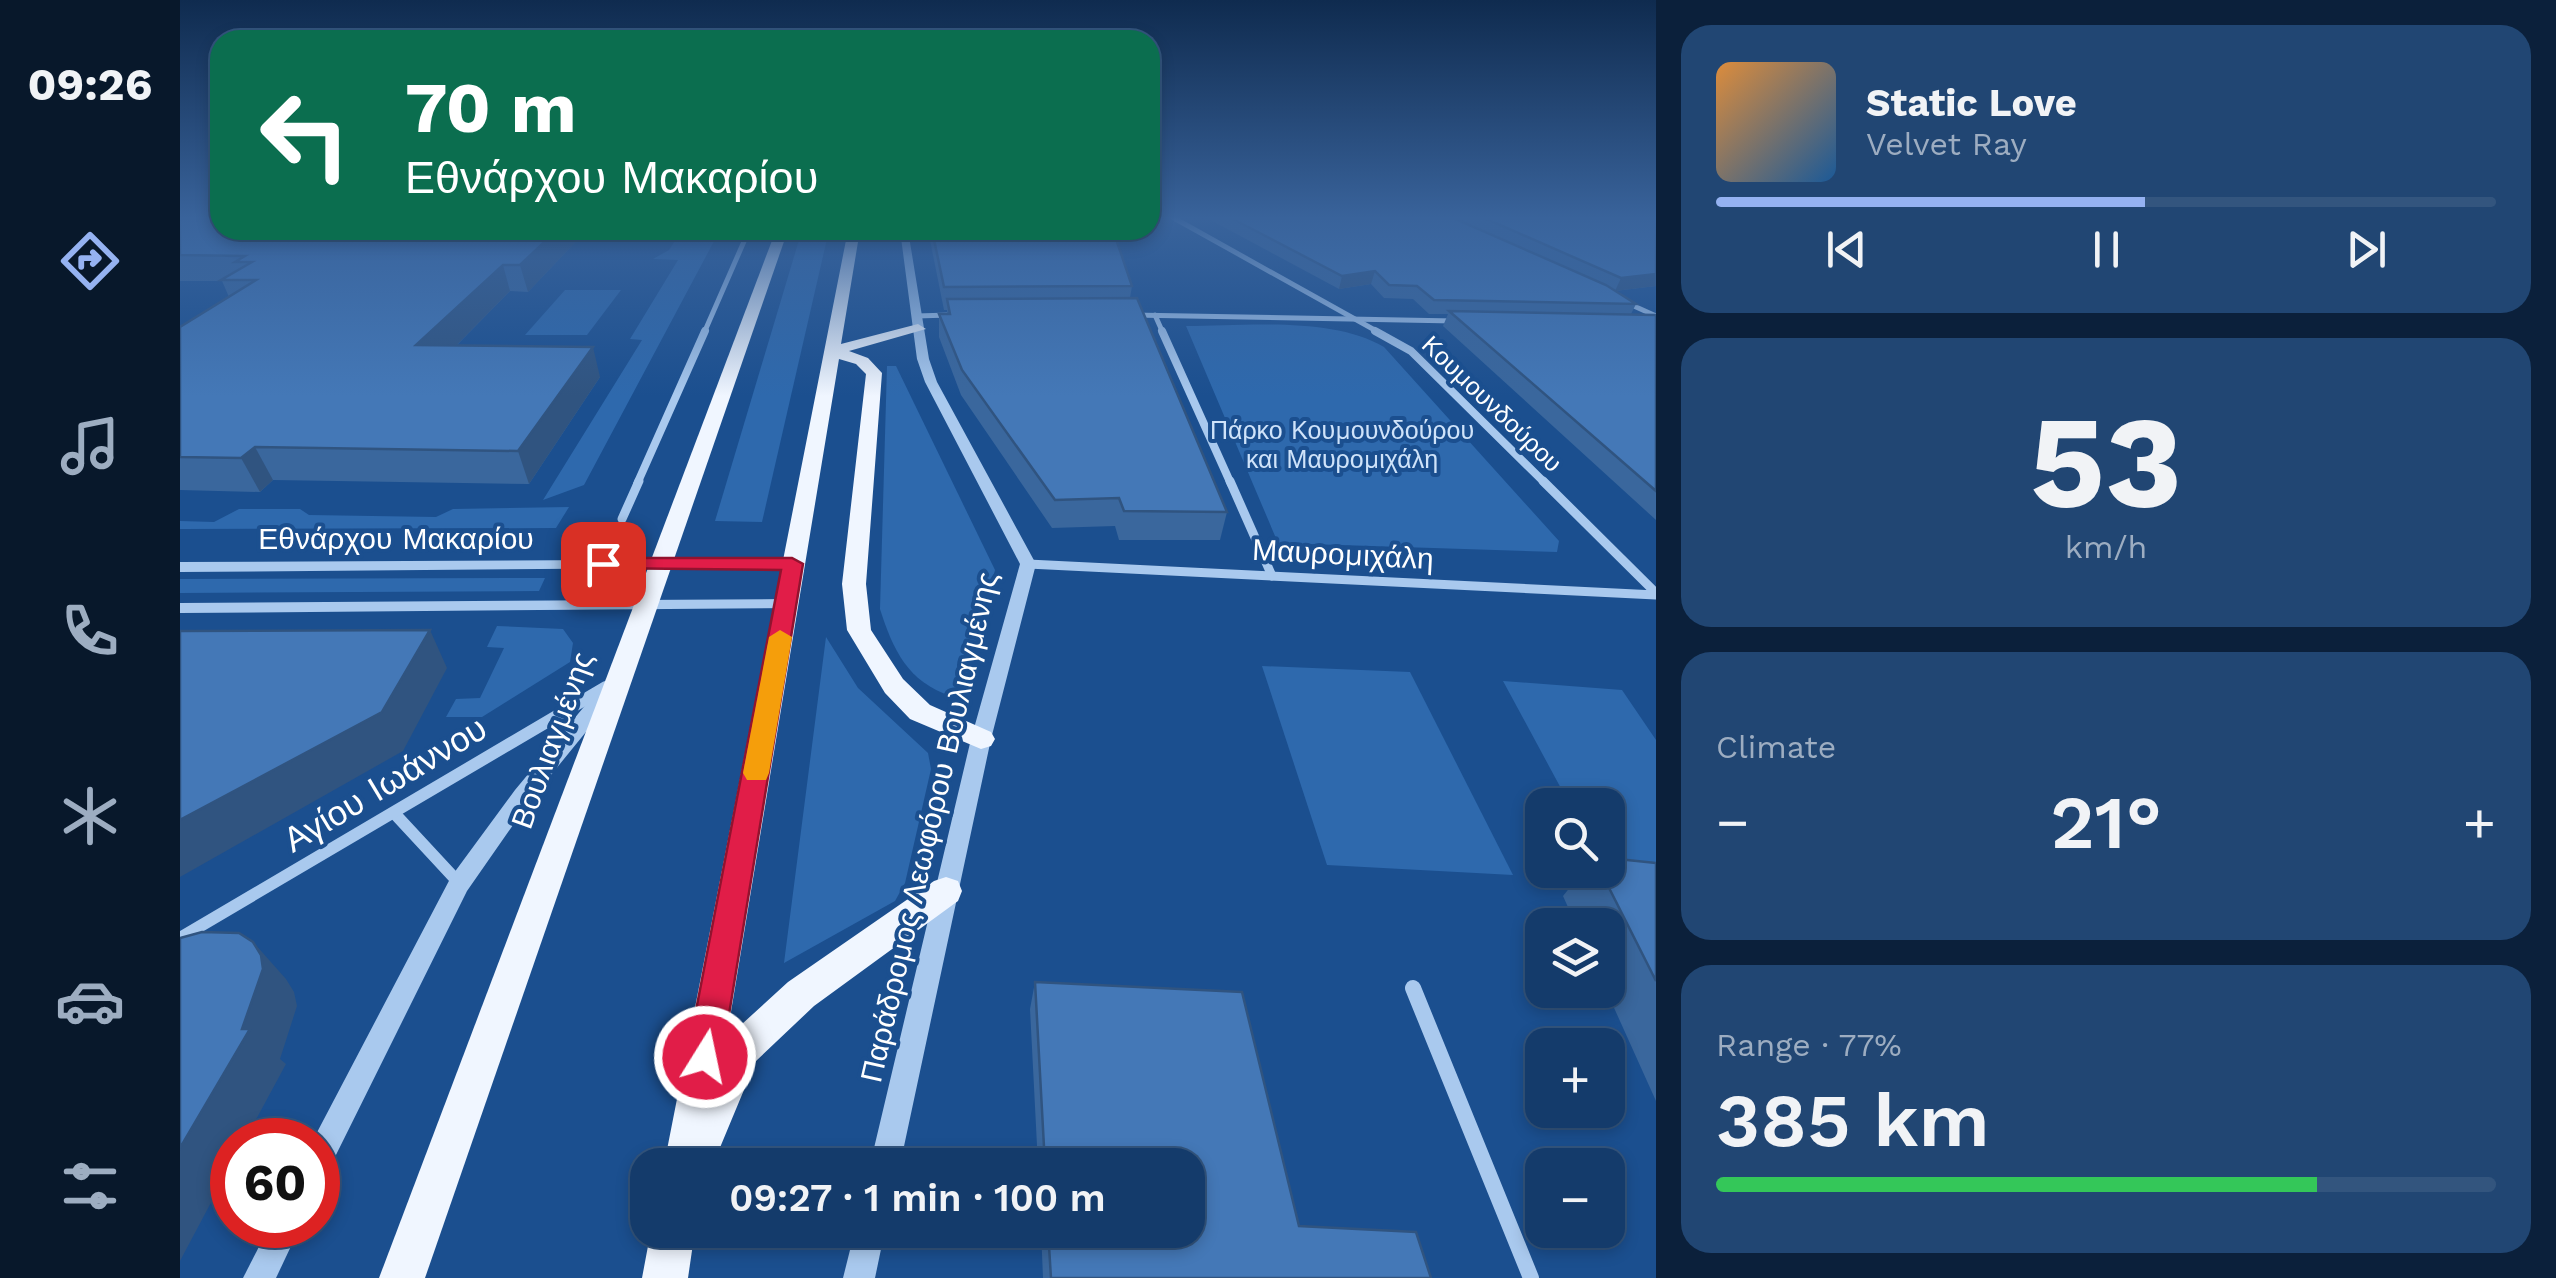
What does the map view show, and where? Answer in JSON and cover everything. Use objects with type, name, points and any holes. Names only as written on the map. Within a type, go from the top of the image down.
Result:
[{"type":"main road","name":"Βουλιαγμένης","points":[[402,1278],[765,277]]},
{"type":"main road","points":[[691,1148],[846,277]]},
{"type":"main road","points":[[832,351],[917,322]]},
{"type":"main road","points":[[832,351],[862,361],[874,373],[854,584],[860,630],[894,686],[920,712],[981,739]]},
{"type":"main road","points":[[696,1148],[743,1048],[801,994],[946,891]]},
{"type":"main road","points":[[665,1278],[671,1248]]},
{"type":"street","points":[[622,519],[729,277]]},
{"type":"street","name":"Παράδρομος Λεωφόρου Βουλιαγμένης","points":[[889,1148],[981,739],[1028,564],[943,408],[923,359],[911,277]]},
{"type":"street","name":"Κουμουνδούρου","points":[[1279,277],[1427,364],[1656,594]]},
{"type":"street","points":[[1622,301],[1656,316]]},
{"type":"street","points":[[1115,315],[1468,321]]},
{"type":"street","points":[[1154,315],[1272,576]]},
{"type":"street","points":[[917,322],[956,316]]},
{"type":"street","name":"Εθνάρχου Μακαρίου","points":[[180,567],[792,564]]},
{"type":"street","name":"Μαυρομιχάλη","points":[[1028,564],[1656,594]]},
{"type":"street","points":[[180,608],[786,604]]},
{"type":"street","points":[[340,1118],[459,884],[522,796],[619,678]]},
{"type":"street","name":"Αγίου Ιωάννου","points":[[180,938],[619,678]]},
{"type":"street","points":[[395,814],[459,884]]},
{"type":"street","points":[[1413,988],[1530,1278]]},
{"type":"street","points":[[259,1278],[274,1248]]},
{"type":"street","points":[[859,1278],[866,1248]]},
{"type":"green space","points":[[668,277],[695,277],[584,485],[543,500],[642,340],[630,339]]},
{"type":"green space","points":[[788,277],[818,277],[762,522],[715,521]]},
{"type":"green space","points":[[565,290],[621,290],[587,335],[525,335]]},
{"type":"green space","name":"Πάρκο Κουμουνδούρου και Μαυρομιχάλη","points":[[1186,326],[1314,327],[1363,337],[1384,347],[1559,541],[1557,552],[1278,543]]},
{"type":"green space","points":[[887,366],[896,366],[995,570],[963,691],[951,696],[924,682],[904,663],[880,609]]},
{"type":"green space","points":[[569,507],[556,528],[180,529],[180,521],[214,522],[239,509],[300,509],[309,515],[436,517],[453,509]]},
{"type":"green space","points":[[545,578],[539,591],[180,593],[180,579]]},
{"type":"green space","points":[[497,626],[563,629],[573,643],[570,662],[482,717],[446,717],[456,699],[480,698],[504,648],[487,647]]},
{"type":"green space","points":[[826,637],[858,688],[928,753],[931,769],[905,883],[895,901],[784,963]]},
{"type":"green space","points":[[1262,666],[1410,672],[1513,875],[1327,865]]},
{"type":"green space","points":[[1503,681],[1622,690],[1656,740],[1656,876],[1625,872],[1625,788],[1561,788]]},
{"type":"building","points":[[227,277],[490,277],[416,345],[593,347],[518,451],[255,447],[241,458],[180,457],[180,327],[256,280],[221,280]]},
{"type":"building","points":[[942,277],[1129,277],[1132,286],[944,287]]},
{"type":"building","points":[[1381,277],[1587,277],[1636,304],[1434,300],[1417,286],[1389,285]]},
{"type":"building","points":[[1137,298],[1227,512],[1124,511],[1119,498],[1055,500],[962,370],[939,314],[950,314],[947,299]]},
{"type":"building","points":[[1449,311],[1656,315],[1656,491]]},
{"type":"building","points":[[430,630],[382,712],[180,820],[180,631]]},
{"type":"building","points":[[1625,860],[1656,863],[1656,981],[1625,920],[1625,908],[1619,908],[1609,888],[1625,888]]},
{"type":"building","points":[[202,932],[239,933],[253,942],[263,969],[242,1029],[250,1029],[180,1148],[180,938]]},
{"type":"building","points":[[1035,982],[1242,992],[1299,1226],[1416,1232],[1431,1278],[1051,1278],[1049,1248],[1205,1248],[1205,1148],[1044,1148]]},
{"type":"slow traffic","points":[[756,773],[780,637]]},
{"type":"route","points":[[603,564],[792,564],[705,1057]]}]
